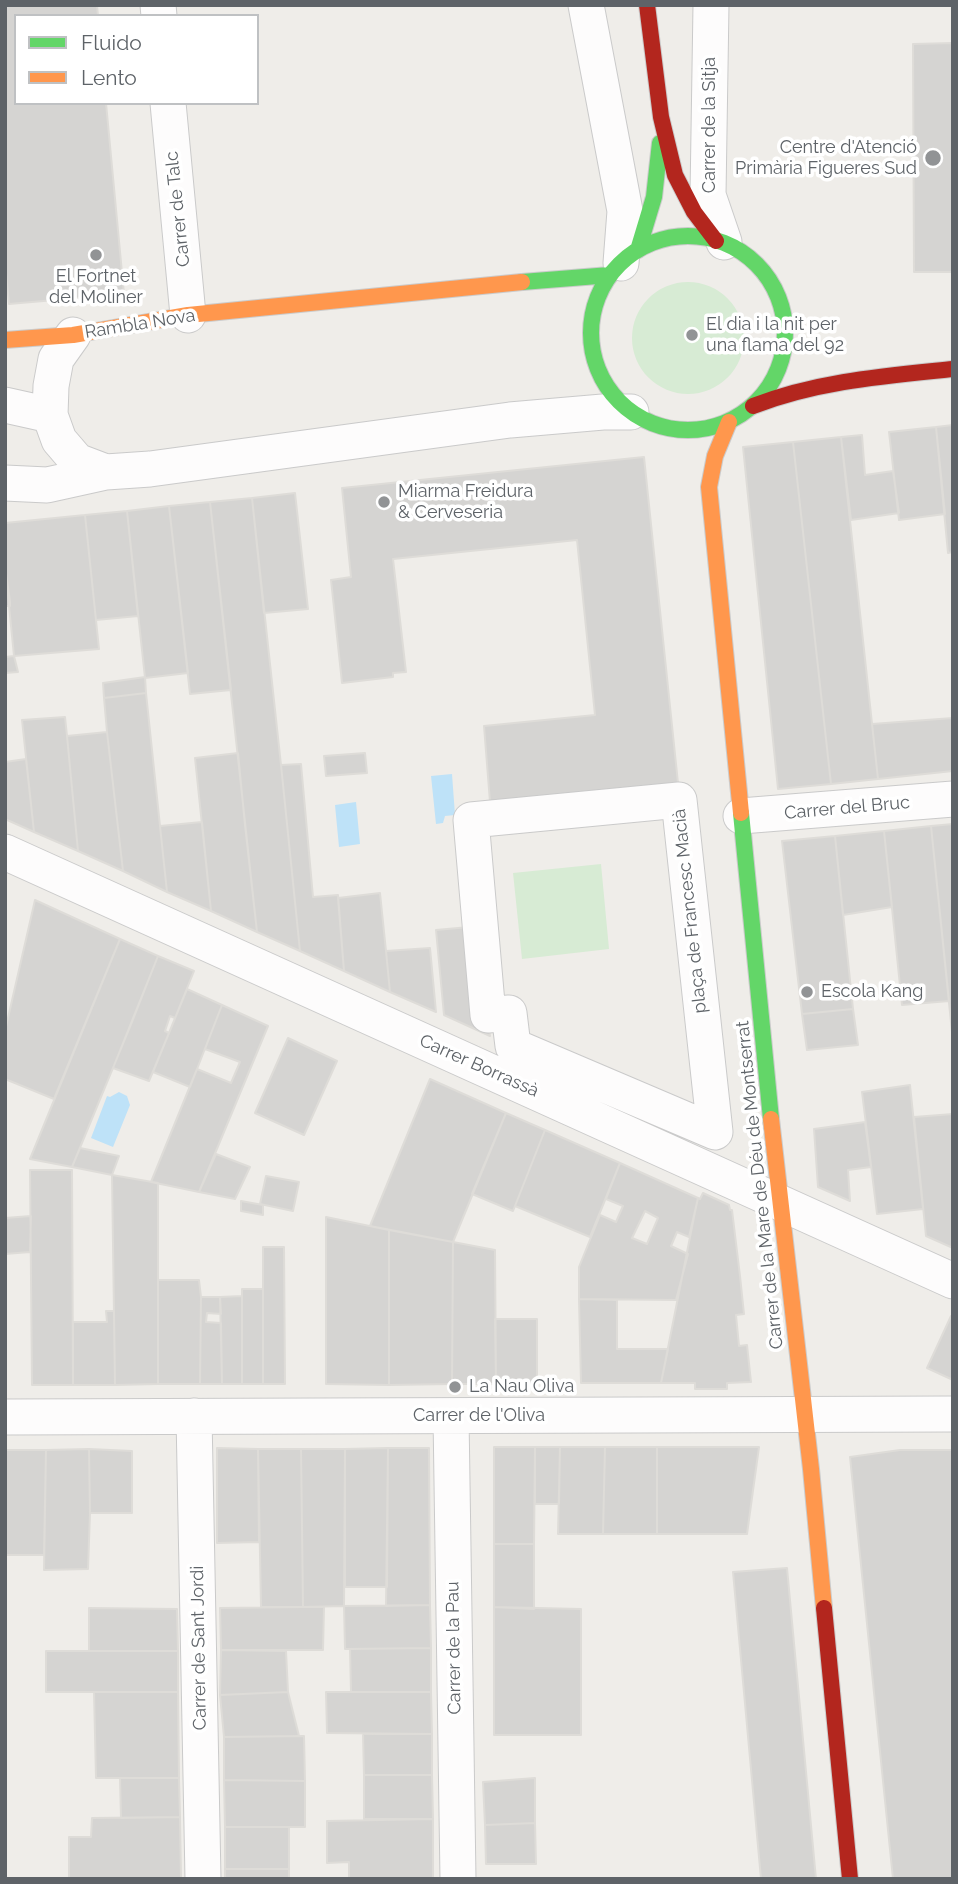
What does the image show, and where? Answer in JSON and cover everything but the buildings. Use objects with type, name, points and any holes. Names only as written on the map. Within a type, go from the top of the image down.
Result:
[{"type":"street","points":[[586,5],[625,211],[623,263]]},
{"type":"street","points":[[647,5],[661,117],[675,175],[694,212],[720,241]]},
{"type":"street","name":"Carrer de la Sitja","points":[[711,5],[708,195],[720,241]]},
{"type":"street","name":"Carrer de Talc","points":[[168,105],[188,315]]},
{"type":"street","points":[[661,117],[659,177],[650,219],[598,298],[592,323],[592,348],[599,373],[612,394],[631,412],[652,424],[681,435],[729,422],[753,406],[782,393],[849,380],[953,369]]},
{"type":"street","points":[[623,263],[655,241],[692,235],[720,241],[749,256],[769,277],[781,303],[785,332],[782,359],[771,384],[753,406]]},
{"type":"street","name":"Rambla Nova","points":[[55,427],[51,386],[56,359],[73,335],[188,315],[590,275],[623,263]]},
{"type":"street","points":[[785,332],[802,349]]},
{"type":"street","points":[[5,340],[73,335]]},
{"type":"street","points":[[830,368],[849,380]]},
{"type":"street","points":[[5,405],[55,427],[77,461],[106,472]]},
{"type":"street","points":[[5,483],[47,485],[106,472],[150,469],[509,420],[631,412]]},
{"type":"street","name":"Carrer de la Mare de Déu de Montserrat","points":[[729,422],[715,456],[709,487],[779,1202],[805,1416],[850,1879]]},
{"type":"street","points":[[5,474],[36,464],[55,427]]},
{"type":"street","name":"Carrer de la Mare de Déu de Montserrat","points":[[698,464],[709,487]]},
{"type":"street","name":"Carrer del Bruc","points":[[741,816],[953,799]]},
{"type":"street","name":"plaça de Francesc Macià","points":[[679,800],[715,1132],[513,1046],[509,1013],[488,1015],[471,820],[679,800]]},
{"type":"street","name":"Carrer Borrassà","points":[[5,852],[953,1280]]},
{"type":"street","name":"Carrer de l'Oliva","points":[[5,1417],[953,1414]]},
{"type":"street","name":"Carrer de Sant Jordi","points":[[194,1416],[203,1879]]},
{"type":"street","name":"Carrer de la Pau","points":[[451,1416],[457,1879]]},
{"type":"green space","points":[[688,282],[709,286],[728,298],[740,317],[744,338],[740,359],[728,378],[709,390],[688,394],[667,390],[648,378],[636,359],[632,338],[636,317],[648,298],[667,286]]},
{"type":"green space","points":[[601,864],[609,949],[522,959],[513,873]]},
{"type":"water","points":[[452,774],[455,815],[445,816],[443,823],[436,824],[431,776]]},
{"type":"water","points":[[356,802],[360,844],[339,847],[335,805]]},
{"type":"water","points":[[119,1092],[127,1096],[130,1105],[113,1147],[91,1138],[107,1096]]},
{"type":"traffic: fast","points":[[638,250],[654,197],[660,143]]},
{"type":"traffic: fast","points":[[688,236],[725,243],[757,264],[778,296],[785,333],[778,370],[757,402],[725,423],[688,430],[651,423],[619,402],[598,370],[591,333],[598,296],[619,264],[651,243],[688,236]]},
{"type":"traffic: fast","points":[[522,282],[610,275]]},
{"type":"traffic: fast","points":[[741,813],[771,1119]]},
{"type":"traffic: slow","points":[[5,340],[73,335],[188,315],[522,282]]},
{"type":"traffic: slow","points":[[729,422],[715,456],[709,487],[741,813]]},
{"type":"traffic: slow","points":[[771,1119],[824,1608]]},
{"type":"traffic: jam","points":[[647,5],[661,117],[675,175],[694,212],[716,241]]},
{"type":"traffic: jam","points":[[753,406],[827,385],[953,369]]},
{"type":"traffic: jam","points":[[824,1608],[850,1879]]},
{"type":"place","name":"Centre d'Atenció Primària Figueres Sud","points":[[933,158]]},
{"type":"place","name":"El Fortnet del Moliner","points":[[96,255]]},
{"type":"place","name":"El dia i la nit per una flama del 92","points":[[692,335]]},
{"type":"place","name":"Miarma Freidura & Cerveseria","points":[[384,502]]},
{"type":"place","name":"Escola Kang","points":[[807,992]]},
{"type":"place","name":"La Nau Oliva","points":[[455,1387]]}]
